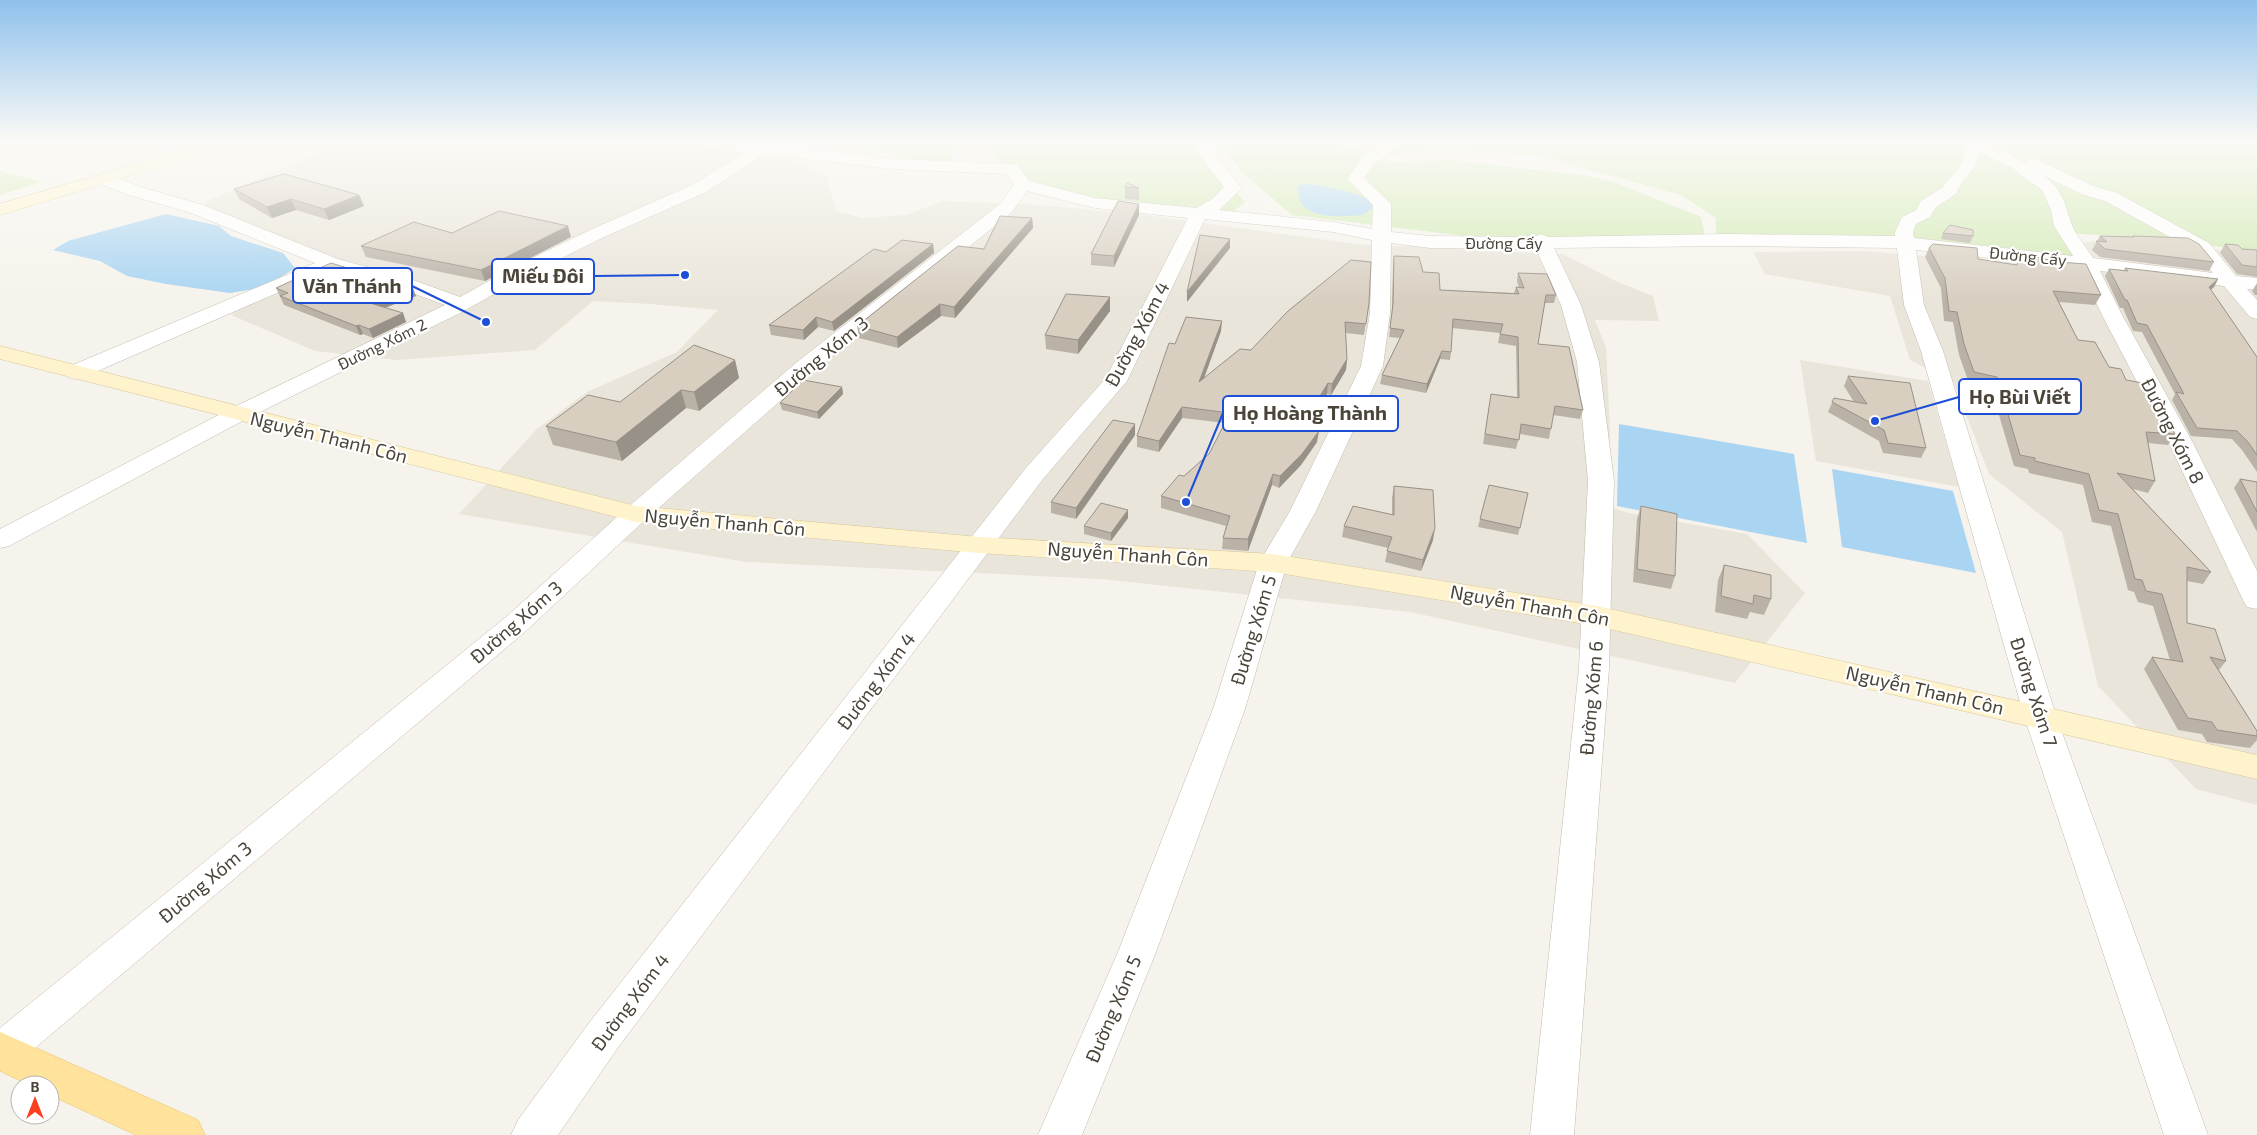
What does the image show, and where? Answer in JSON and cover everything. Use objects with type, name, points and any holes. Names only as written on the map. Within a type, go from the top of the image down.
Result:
[{"type":"main road","points":[[0,1051],[183,1135]]},
{"type":"street","points":[[0,210],[50,195]]},
{"type":"street","points":[[152,195],[223,219],[300,249],[331,264],[403,283],[460,304]]},
{"type":"street","name":"Đường Xóm 2","points":[[0,540],[238,414],[460,304],[523,270],[596,234],[684,195]]},
{"type":"street","name":"Đường Xóm 3","points":[[0,1051],[516,624],[636,514],[805,367],[1006,208],[1016,195]]},
{"type":"street","name":"Đường Cấy","points":[[1063,195],[1095,203],[1198,215],[1332,227],[1430,242],[1888,241],[2257,284]]},
{"type":"street","points":[[1198,215],[1218,203],[1226,195]]},
{"type":"street","name":"Đường Xóm 5","points":[[1060,1135],[1137,952],[1229,709],[1273,564],[1303,511],[1372,366],[1380,313],[1380,247],[1382,236],[1382,204],[1372,195]]},
{"type":"street","name":"Đường Xóm 7","points":[[1942,195],[1927,205],[1924,213],[1908,221],[1904,232],[1914,305],[1932,351],[2040,716],[2186,1135]]},
{"type":"street","name":"Đường Xóm 8","points":[[2053,195],[2060,210],[2063,226],[2087,263],[2111,313],[2182,443],[2257,600]]},
{"type":"street","points":[[2103,195],[2202,247],[2257,313]]},
{"type":"street","name":"Đường Xóm 4","points":[[533,1135],[602,1036],[979,545],[1034,474],[1116,380],[1198,215]]},
{"type":"street","name":"Đường Xóm 6","points":[[1541,242],[1571,305],[1588,362],[1601,481],[1594,668],[1552,1135]]},
{"type":"street","points":[[76,372],[331,264]]},
{"type":"street","name":"Nguyễn Thanh Côn","points":[[0,352],[636,514],[979,545],[1273,564],[1597,616],[2257,767]]},
{"type":"shaded area","points":[[221,195],[832,195],[836,211],[863,218],[906,215],[942,201],[1042,205],[1145,215],[1356,244],[1444,246],[1488,251],[1563,254],[1618,282],[1653,296],[1659,321],[1595,320],[1606,347],[1610,430],[1608,507],[1629,513],[1747,534],[1805,593],[1735,683],[1410,612],[1101,579],[746,562],[459,514],[537,429],[587,392],[677,352],[718,310],[593,301],[535,350],[397,360],[315,351],[231,315],[314,263],[204,207],[207,201]]},
{"type":"shaded area","points":[[2130,238],[2257,255],[2257,805],[2196,789],[2098,686],[2062,532],[1989,474],[1954,383],[1910,360],[1890,296],[1765,274],[1753,252],[1866,251],[1968,260],[2040,260],[2086,242]]},
{"type":"shaded area","points":[[1800,360],[1928,381],[1959,487],[1816,461]]},
{"type":"green space","points":[[1063,195],[1239,195],[1245,202],[1228,216],[1095,203]]},
{"type":"green space","points":[[1269,195],[1646,195],[1701,217],[1706,240],[1482,238],[1292,215]]},
{"type":"green space","points":[[1681,195],[2257,195],[2257,251],[2145,238],[2068,233],[2087,263],[1889,241],[1716,241],[1716,218]]},
{"type":"water","points":[[1299,195],[1358,195],[1373,202],[1372,208],[1363,215],[1331,216],[1314,213],[1307,209]]},
{"type":"water","points":[[166,214],[219,226],[231,236],[283,253],[295,268],[266,287],[230,293],[166,284],[127,276],[100,261],[53,250],[68,241]]},
{"type":"water","points":[[1619,424],[1794,454],[1807,543],[1617,506]]},
{"type":"water","points":[[1832,469],[1953,491],[1976,573],[1842,547]]},
{"type":"building","points":[[245,195],[359,195],[324,209],[291,199],[267,207]]},
{"type":"building","points":[[1118,201],[1139,204],[1114,256],[1091,254]]},
{"type":"building","points":[[499,211],[568,226],[481,270],[361,246],[414,222],[452,233]]},
{"type":"building","points":[[1000,216],[1032,218],[954,307],[940,304],[897,337],[857,326],[958,246],[984,249]]},
{"type":"building","points":[[1950,225],[1973,230],[1973,236],[1943,233]]},
{"type":"building","points":[[1200,235],[1230,239],[1187,292]]},
{"type":"building","points":[[2100,236],[2188,238],[2199,244],[2214,262],[2105,249],[2096,241],[2107,242]]},
{"type":"building","points":[[902,240],[933,244],[832,322],[816,317],[803,330],[769,325],[874,249],[886,252]]},
{"type":"building","points":[[1933,244],[1977,248],[1978,259],[2017,265],[2023,254],[2058,262],[2086,264],[2101,295],[2053,291],[2078,340],[2095,342],[2109,367],[2121,369],[2126,380],[2148,384],[2175,434],[2146,432],[2155,481],[2117,473],[2211,572],[2187,567],[2187,623],[2215,629],[2226,661],[2210,657],[2257,731],[2257,736],[2217,730],[2212,722],[2188,718],[2152,657],[2183,662],[2162,594],[2146,591],[2142,580],[2135,579],[2118,514],[2099,510],[2089,474],[2035,461],[2035,458],[2020,455],[1997,377],[1974,372],[1964,344],[1957,312],[1949,311],[1945,278],[1929,248]]},
{"type":"building","points":[[2225,244],[2238,245],[2242,249],[2257,250],[2257,267],[2242,265]]},
{"type":"building","points":[[1394,256],[1419,257],[1423,272],[1439,273],[1440,290],[1519,294],[1516,287],[1524,288],[1518,273],[1547,274],[1556,295],[1546,295],[1538,344],[1569,347],[1583,410],[1555,406],[1551,429],[1521,424],[1519,440],[1485,434],[1491,394],[1519,398],[1518,337],[1500,334],[1503,324],[1453,319],[1451,352],[1442,351],[1427,384],[1382,375],[1404,330],[1390,328],[1393,304]]},
{"type":"building","points":[[1351,260],[1371,262],[1366,324],[1345,322],[1347,359],[1332,384],[1328,383],[1301,427],[1319,431],[1302,454],[1280,476],[1273,474],[1248,539],[1223,538],[1230,516],[1161,496],[1179,475],[1184,476],[1209,454],[1230,413],[1182,407],[1159,441],[1137,436],[1169,343],[1175,344],[1186,317],[1222,321],[1199,382],[1240,349],[1251,350],[1288,311]]},
{"type":"building","points":[[331,263],[413,288],[370,303],[403,313],[369,329],[359,325],[356,326],[280,296],[288,293],[276,288]]},
{"type":"building","points":[[2125,268],[2218,279],[2209,287],[2257,357],[2257,455],[2237,431],[2197,428],[2176,392],[2184,394],[2147,325],[2137,323],[2127,300],[2125,300],[2109,269],[2128,271]]},
{"type":"building","points":[[1066,294],[1110,297],[1078,340],[1045,335]]},
{"type":"building","points":[[694,345],[735,360],[694,392],[681,390],[616,442],[546,426],[588,395],[620,402]]},
{"type":"building","points":[[1848,376],[1910,383],[1926,448],[1888,443],[1884,430],[1832,402],[1834,398],[1867,404]]},
{"type":"building","points":[[803,380],[842,387],[817,412],[780,403]]},
{"type":"building","points":[[1113,420],[1135,424],[1076,508],[1051,502]]},
{"type":"building","points":[[2240,479],[2257,482],[2257,512]]},
{"type":"building","points":[[1489,485],[1528,493],[1520,528],[1480,519]]},
{"type":"building","points":[[1394,486],[1433,490],[1435,528],[1423,560],[1387,551],[1392,537],[1344,526],[1353,506],[1394,515]]},
{"type":"building","points":[[1101,503],[1128,510],[1111,533],[1084,526]]},
{"type":"building","points":[[1641,506],[1677,514],[1675,576],[1637,569]]},
{"type":"building","points":[[1724,565],[1771,575],[1771,599],[1754,595],[1753,604],[1721,596]]},
{"type":"place","name":"Miếu Đôi","points":[[685,275]]},
{"type":"place","name":"Văn Thánh","points":[[486,322]]},
{"type":"place","name":"Họ Bùi Viết","points":[[1875,421]]},
{"type":"place","name":"Họ Hoàng Thành","points":[[1186,502]]}]
